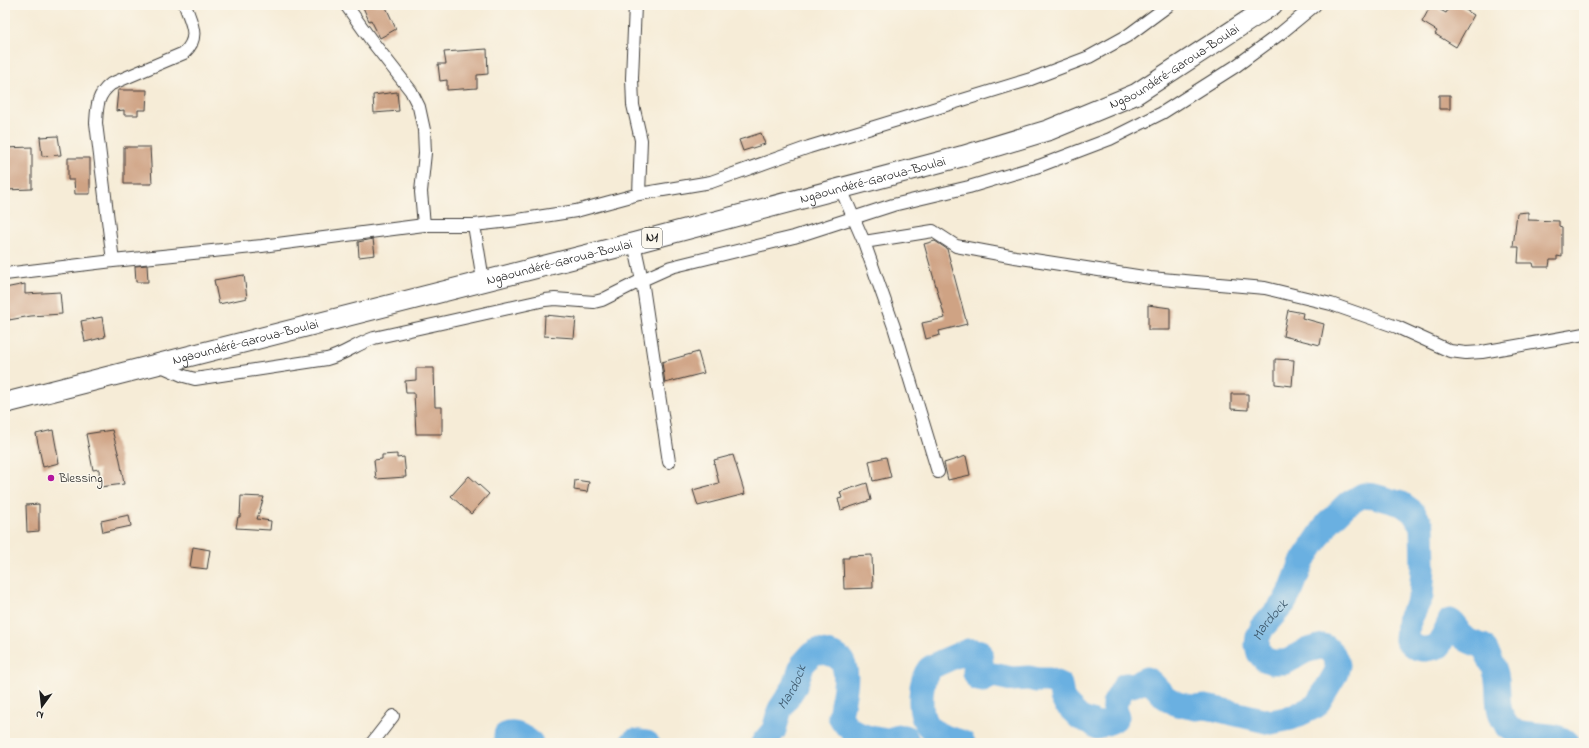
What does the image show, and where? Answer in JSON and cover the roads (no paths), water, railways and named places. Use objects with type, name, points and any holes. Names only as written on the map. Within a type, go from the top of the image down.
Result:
[{"type":"highway","name":"Ngaoundéré-Garoua-Boulai","points":[[5,403],[841,189],[963,156],[1049,130],[1136,94],[1272,5]]},
{"type":"street","points":[[113,261],[96,123],[99,100],[103,90],[111,84],[184,52],[191,46],[194,38],[194,30],[185,5]]},
{"type":"street","points":[[346,5],[411,91],[419,107],[424,130],[425,153],[421,192],[424,225]]},
{"type":"street","points":[[635,5],[632,78],[633,105],[641,140],[639,194]]},
{"type":"street","points":[[5,274],[113,261],[262,246],[424,225],[474,224],[518,220],[576,211],[639,194],[711,182],[809,147],[1031,79],[1089,57],[1127,36],[1169,5]]},
{"type":"street","points":[[157,364],[184,376],[196,379],[327,359],[338,356],[362,342],[374,338],[480,313],[545,300],[555,299],[594,302],[602,300],[671,267],[794,237],[893,205],[969,187],[1039,166],[1110,139],[1162,113],[1236,66],[1281,33],[1315,5]]},
{"type":"street","points":[[841,189],[864,242],[894,327],[938,472]]},
{"type":"street","points":[[474,224],[483,280]]},
{"type":"street","points":[[864,242],[933,230],[956,246],[1015,257],[1163,279],[1265,288],[1338,307],[1397,327],[1450,351],[1466,353],[1482,352],[1584,334]]},
{"type":"street","points":[[634,243],[642,280],[669,462]]},
{"type":"street","points":[[372,743],[393,716]]},
{"type":"waterway","name":"Mardock","points":[[963,743],[940,735],[928,726],[923,718],[921,696],[924,680],[929,669],[948,659],[970,651],[980,652],[981,663],[975,667],[975,673],[978,679],[983,680],[993,675],[1012,679],[1029,678],[1049,680],[1060,685],[1062,697],[1065,703],[1080,718],[1091,722],[1097,727],[1112,721],[1117,717],[1114,704],[1125,685],[1133,685],[1146,679],[1152,683],[1165,697],[1177,704],[1196,708],[1205,707],[1216,709],[1271,722],[1291,718],[1316,706],[1336,673],[1338,665],[1333,654],[1323,646],[1305,651],[1286,662],[1272,662],[1264,659],[1259,653],[1257,645],[1258,637],[1262,628],[1284,603],[1292,588],[1302,562],[1328,523],[1346,505],[1363,495],[1374,496],[1402,504],[1413,512],[1422,526],[1423,568],[1421,596],[1408,623],[1407,640],[1415,647],[1422,649],[1439,646],[1450,621],[1452,622],[1464,638],[1483,646],[1490,658],[1494,667],[1498,686],[1500,712],[1505,723],[1511,729],[1518,732],[1553,736],[1567,743]]},
{"type":"waterway","name":"Mardock","points":[[763,743],[774,730],[780,709],[795,686],[802,665],[812,654],[817,651],[836,656],[844,667],[846,684],[840,716],[844,723],[853,731],[870,738],[889,740],[905,737],[908,743]]},
{"type":"waterway","name":"Mardock","points":[[506,743],[506,735],[509,734],[516,734],[531,743]]},
{"type":"waterway","name":"Mardock","points":[[632,743],[634,741],[647,743]]},
{"type":"place","name":"Blessing","points":[[51,478]]}]
